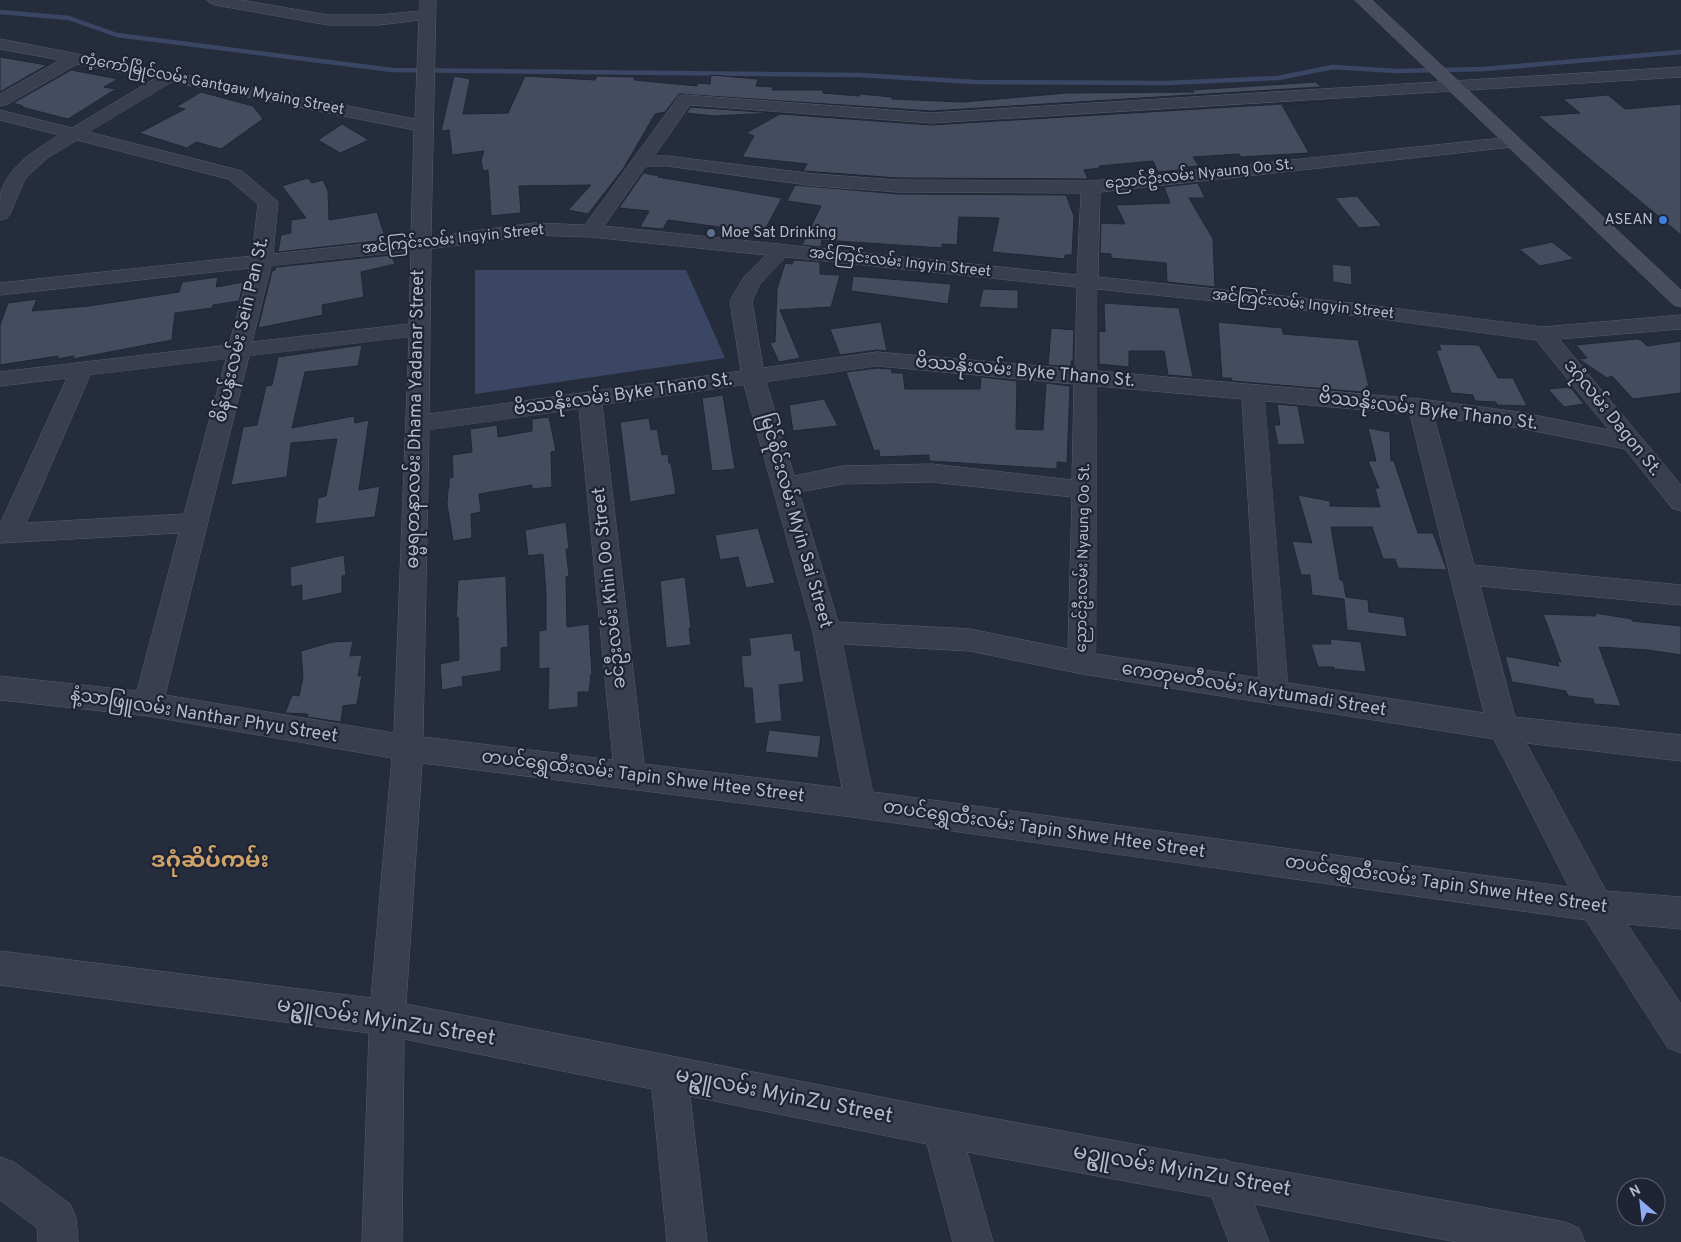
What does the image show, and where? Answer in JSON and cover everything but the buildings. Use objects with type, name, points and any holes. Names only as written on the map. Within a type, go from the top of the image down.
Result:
[{"type":"street","points":[[215,0],[328,20],[379,20],[428,7]]},
{"type":"street","points":[[273,10],[291,0]]},
{"type":"street","points":[[1363,0],[1681,301]]},
{"type":"street","name":"ဓမ္မရတနာလမ်း Dhama Yadanar Street","points":[[382,1242],[387,1018],[408,748],[420,329],[423,126],[428,7]]},
{"type":"street","name":"ကံ့ကော်မြိုင်လမ်း Gantgaw Myaing Street","points":[[0,44],[423,126]]},
{"type":"street","points":[[0,101],[76,58]]},
{"type":"street","points":[[591,231],[685,100],[932,118],[1442,75],[1681,72]]},
{"type":"street","points":[[0,214],[17,177],[41,154],[169,77]]},
{"type":"street","name":"စိန်ပန်းလမ်း Sein Pan St.","points":[[0,115],[235,175],[268,202],[262,261],[148,704]]},
{"type":"street","name":"ညောင်ဦးလမ်း Nyaung Oo St.","points":[[1082,664],[1087,283],[1092,187],[1512,142]]},
{"type":"street","points":[[640,162],[667,161],[815,180],[898,186],[1092,187]]},
{"type":"street","name":"အင်ကြင်းလမ်း Ingyin Street","points":[[0,289],[420,244],[534,229],[591,231],[1360,310],[1543,334],[1681,322]]},
{"type":"street","name":"မြင်စိုင်းလမ်း Myin Sai Street","points":[[781,251],[751,281],[741,301],[753,377],[827,632],[860,804]]},
{"type":"street","points":[[0,379],[420,329]]},
{"type":"street","name":"ဒဂုံလမ်း Dagon St.","points":[[1543,334],[1681,502]]},
{"type":"street","name":"ဗိဿနိုးလမ်း Byke Thano St.","points":[[417,424],[877,359],[1420,407],[1519,420],[1633,443]]},
{"type":"street","points":[[82,369],[4,534],[194,523]]},
{"type":"street","points":[[1253,392],[1274,693]]},
{"type":"street","name":"ခင်ဦးလမ်း Khin Oo Street","points":[[590,400],[630,776]]},
{"type":"street","points":[[1420,407],[1503,728],[1596,906],[1681,1035]]},
{"type":"street","points":[[785,486],[843,476],[932,473],[1085,490]]},
{"type":"street","points":[[1463,574],[1681,595]]},
{"type":"street","name":"ကေတုမတီလမ်း Kaytumadi Street","points":[[827,632],[970,640],[1082,664],[1503,728],[1681,748]]},
{"type":"street","name":"နံ့သာဖြူလမ်း Nanthar Phyu Street","points":[[0,688],[148,704],[408,748]]},
{"type":"street","name":"တပင်ရွှေထီးလမ်း Tapin Shwe Htee Street","points":[[408,748],[860,804],[1596,906],[1681,913]]},
{"type":"street","name":"မဥ္ဇူလမ်း MyinZu Street","points":[[0,968],[387,1018],[942,1128],[1224,1178],[1526,1238],[1565,1242]]},
{"type":"street","points":[[669,1074],[687,1242]]},
{"type":"street","points":[[942,1128],[973,1242]]},
{"type":"street","points":[[0,1176],[56,1218],[58,1242]]},
{"type":"street","points":[[1224,1178],[1249,1242]]},
{"type":"water","points":[[475,270],[686,270],[725,358],[475,394]]},
{"type":"waterway","points":[[0,12],[69,18],[117,35],[392,70],[859,75],[974,82],[1167,83],[1278,78],[1333,67],[1396,71],[1484,69],[1681,52]]},
{"type":"place","name":"ASEAN","points":[[1663,220]]},
{"type":"place","name":"Moe Sat Drinking","points":[[711,233]]},
{"type":"district","name":"ဒဂုံဆိပ်ကမ်း","points":[[210,861]]}]
